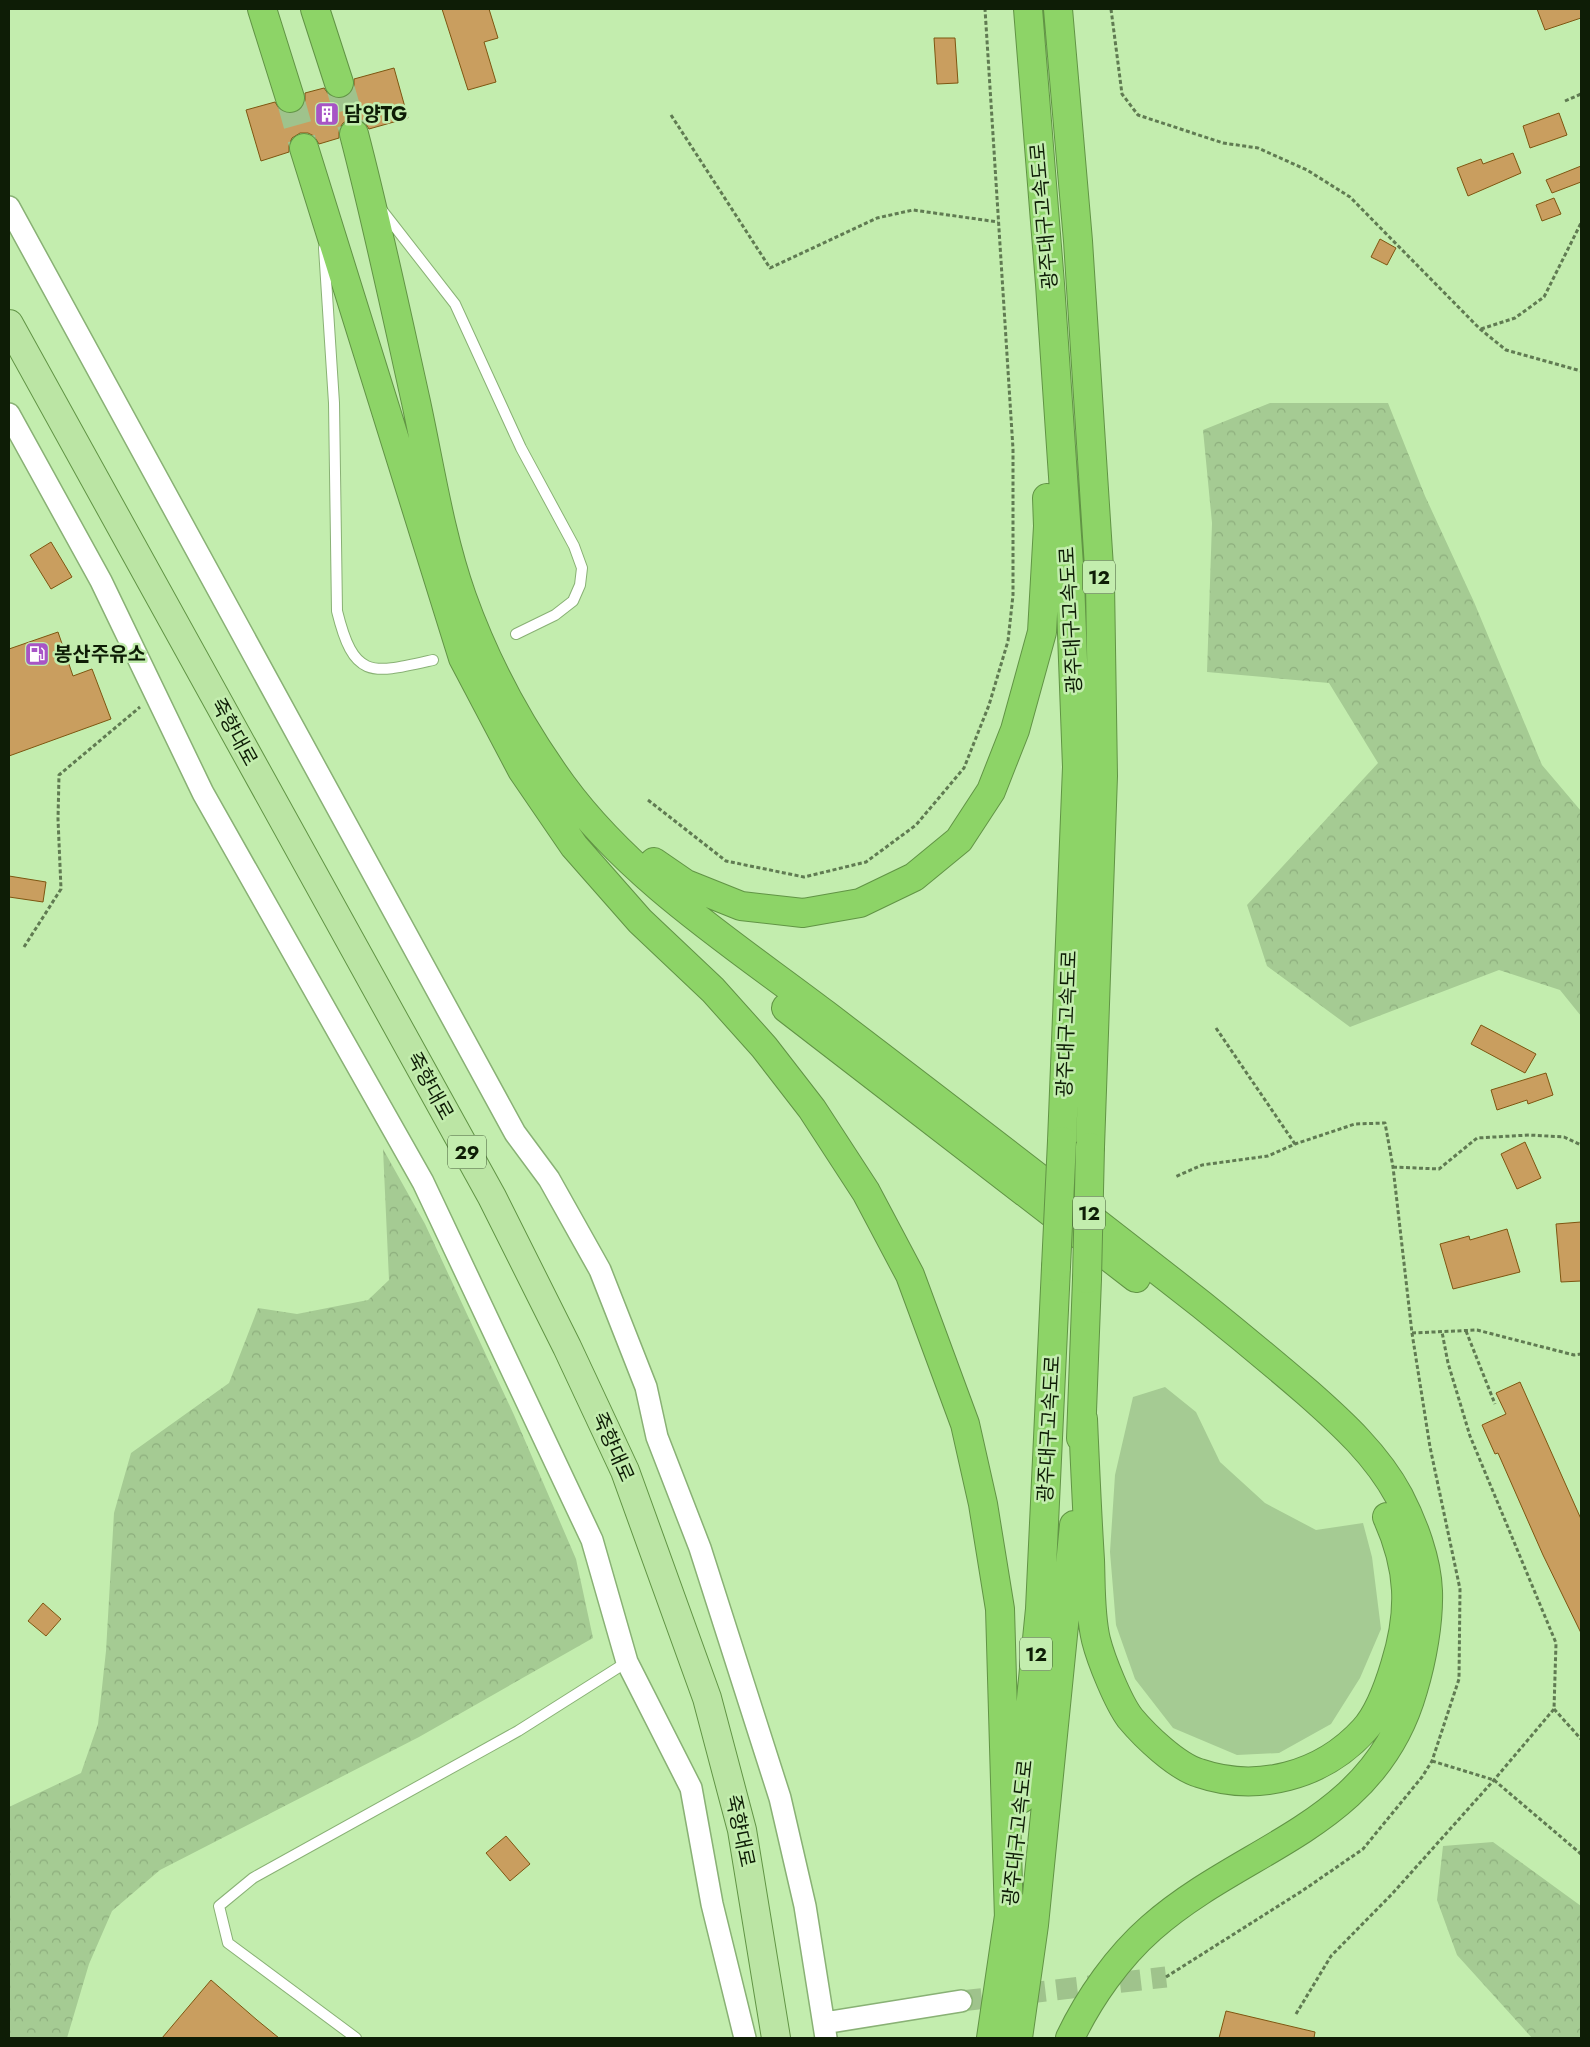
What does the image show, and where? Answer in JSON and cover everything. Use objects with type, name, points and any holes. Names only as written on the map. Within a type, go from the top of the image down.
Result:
[{"type":"highway","points":[[262,9],[290,98]]},
{"type":"highway","points":[[315,9],[339,84]]},
{"type":"highway","name":"광주대구고속도로","points":[[991,2038],[1009,1920],[1040,1609],[1077,767],[1070,580],[1050,284],[1028,9]]},
{"type":"highway","name":"광주대구고속도로","points":[[1018,2038],[1034,1925],[1058,1698],[1083,1419],[1103,776],[1100,583],[1078,241],[1058,9]]},
{"type":"highway","points":[[354,134],[370,196],[441,515],[461,593],[487,658],[554,794],[574,846],[640,921],[713,990],[764,1047],[812,1109],[866,1192],[910,1275],[965,1424],[983,1504],[1000,1609],[1009,1920]]},
{"type":"highway","points":[[304,148],[463,658],[522,770],[686,884],[741,906],[803,913],[860,903],[914,877],[959,840],[991,790],[1014,730],[1042,632],[1048,526],[1042,388],[1050,284]]},
{"type":"highway","points":[[554,794],[669,918],[1246,1362],[1312,1417],[1352,1458],[1378,1497],[1399,1545],[1408,1601],[1400,1649],[1388,1688],[1366,1729],[1334,1758],[1286,1779],[1241,1782],[1197,1773],[1164,1752],[1130,1717],[1110,1678],[1096,1640],[1091,1589],[1083,1419]]},
{"type":"highway","points":[[554,794],[680,904],[1018,1161],[1260,1351],[1363,1445],[1398,1493],[1419,1546],[1428,1589],[1424,1634],[1413,1690],[1393,1742],[1358,1786],[1321,1818],[1199,1892],[1150,1928],[1114,1968],[1079,2020],[1070,2038]]},
{"type":"main road","name":"죽향대로","points":[[9,324],[492,1197],[567,1347],[625,1471],[707,1698],[742,1830],[776,2038]]},
{"type":"street","points":[[9,207],[515,1133],[549,1179],[600,1270],[646,1387],[657,1438],[700,1548],[780,1798],[805,1906],[825,2030],[961,2001]]},
{"type":"street","points":[[9,414],[101,581],[203,793],[423,1182],[592,1540],[627,1662],[691,1788],[712,1904],[745,2038]]},
{"type":"lane","points":[[370,196],[455,304],[521,448],[574,546],[582,568],[580,585],[573,601],[555,616],[516,634]]},
{"type":"lane","points":[[322,204],[334,403],[337,610],[339,619],[347,645],[358,660],[371,668],[387,670],[433,660]]},
{"type":"lane","points":[[356,2038],[228,1943],[219,1906],[253,1878],[518,1731],[627,1662]]},
{"type":"path","points":[[648,800],[726,861],[804,877],[866,862],[916,825],[964,768],[989,705],[1008,641],[1013,595],[1013,449],[985,9]]},
{"type":"path","points":[[1112,9],[1122,94],[1138,115],[1223,143],[1258,148],[1307,170],[1350,197],[1480,329],[1506,350],[1581,371]]},
{"type":"path","points":[[1565,101],[1581,94]]},
{"type":"path","points":[[672,115],[770,268],[877,218],[913,210],[998,222]]},
{"type":"path","points":[[1480,329],[1515,318],[1544,297],[1581,223]]},
{"type":"path","points":[[24,947],[61,889],[58,819],[59,776],[155,693]]},
{"type":"path","points":[[1216,1028],[1295,1144]]},
{"type":"path","points":[[1393,1167],[1439,1169],[1478,1138],[1529,1135],[1564,1137],[1581,1145]]},
{"type":"path","points":[[1412,1333],[1477,1330],[1574,1355],[1581,1354]]},
{"type":"path","points":[[1466,1331],[1494,1404]]},
{"type":"path","points":[[1296,2014],[1331,1956],[1392,1894],[1494,1780],[1554,1709],[1556,1643],[1470,1436],[1448,1363],[1442,1332]]},
{"type":"path","points":[[1554,1709],[1581,1739]]},
{"type":"path","points":[[1432,1761],[1494,1780],[1581,1854]]},
{"type":"green space","points":[[1270,403],[1388,403],[1425,496],[1474,602],[1542,765],[1581,811],[1581,1016],[1560,990],[1499,970],[1350,1027],[1267,966],[1247,905],[1378,763],[1329,683],[1207,672],[1212,523],[1203,430]]},
{"type":"green space","points":[[383,1149],[425,1224],[514,1415],[576,1559],[593,1638],[419,1737],[160,1870],[112,1911],[89,1964],[67,2038],[9,2038],[9,1807],[81,1773],[98,1724],[106,1651],[114,1513],[131,1453],[229,1383],[258,1308],[297,1314],[368,1300],[389,1280]]},
{"type":"green space","points":[[1165,1387],[1196,1412],[1220,1462],[1265,1503],[1316,1530],[1363,1523],[1372,1557],[1381,1629],[1360,1678],[1331,1724],[1279,1753],[1237,1755],[1173,1728],[1135,1679],[1116,1625],[1110,1552],[1115,1475],[1133,1397]]},
{"type":"green space","points":[[1493,1842],[1581,1906],[1581,2038],[1532,2038],[1457,1955],[1437,1900],[1443,1846]]},
{"type":"building","points":[[442,9],[489,9],[498,38],[484,42],[496,82],[468,90]]},
{"type":"building","points":[[1537,9],[1581,9],[1581,18],[1545,30]]},
{"type":"building","points":[[934,38],[955,38],[958,83],[937,84]]},
{"type":"building","name":"담양TG","points":[[394,68],[408,118],[369,129],[359,119],[350,119],[343,123],[339,129],[339,138],[319,144],[314,136],[308,133],[300,133],[292,138],[289,152],[261,161],[246,110],[275,102],[280,110],[294,113],[302,108],[305,101],[305,93],[324,88],[329,95],[343,98],[351,93],[354,79]]},
{"type":"building","points":[[1559,113],[1567,135],[1530,148],[1523,126]]},
{"type":"building","points":[[1513,153],[1521,173],[1468,196],[1457,168],[1481,159],[1483,164]]},
{"type":"building","points":[[1581,166],[1581,182],[1552,193],[1546,180]]},
{"type":"building","points":[[1554,198],[1561,214],[1542,221],[1536,205]]},
{"type":"building","points":[[1380,239],[1396,248],[1387,265],[1371,257]]},
{"type":"building","points":[[51,542],[72,577],[51,589],[30,555]]},
{"type":"building","points":[[58,632],[73,676],[92,669],[111,719],[9,756],[9,649]]},
{"type":"building","points":[[9,876],[46,882],[43,902],[9,897]]},
{"type":"building","points":[[1481,1025],[1536,1054],[1525,1073],[1471,1044]]},
{"type":"building","points":[[1546,1073],[1553,1095],[1528,1104],[1527,1100],[1497,1110],[1491,1090]]},
{"type":"building","points":[[1525,1142],[1541,1178],[1517,1189],[1501,1154]]},
{"type":"building","points":[[1581,1222],[1581,1281],[1561,1282],[1556,1224]]},
{"type":"building","points":[[1507,1229],[1520,1272],[1453,1289],[1440,1244],[1469,1236],[1470,1240]]},
{"type":"building","points":[[1520,1382],[1581,1519],[1581,1633],[1543,1555],[1498,1453],[1495,1454],[1482,1425],[1506,1414],[1496,1393]]},
{"type":"building","points":[[43,1603],[61,1619],[46,1636],[28,1621]]},
{"type":"building","points":[[506,1836],[530,1864],[510,1881],[486,1853]]},
{"type":"building","points":[[211,1980],[257,2020],[279,2038],[162,2038]]},
{"type":"building","points":[[1226,2011],[1315,2032],[1314,2038],[1219,2038]]},
{"type":"tunnel","points":[[339,83],[354,134]]},
{"type":"tunnel","points":[[290,98],[304,148]]},
{"type":"tunnel","points":[[961,2001],[1166,1977]]},
{"type":"place","name":"담양TG","points":[[327,114]]},
{"type":"place","name":"봉산주유소","points":[[37,654]]}]
